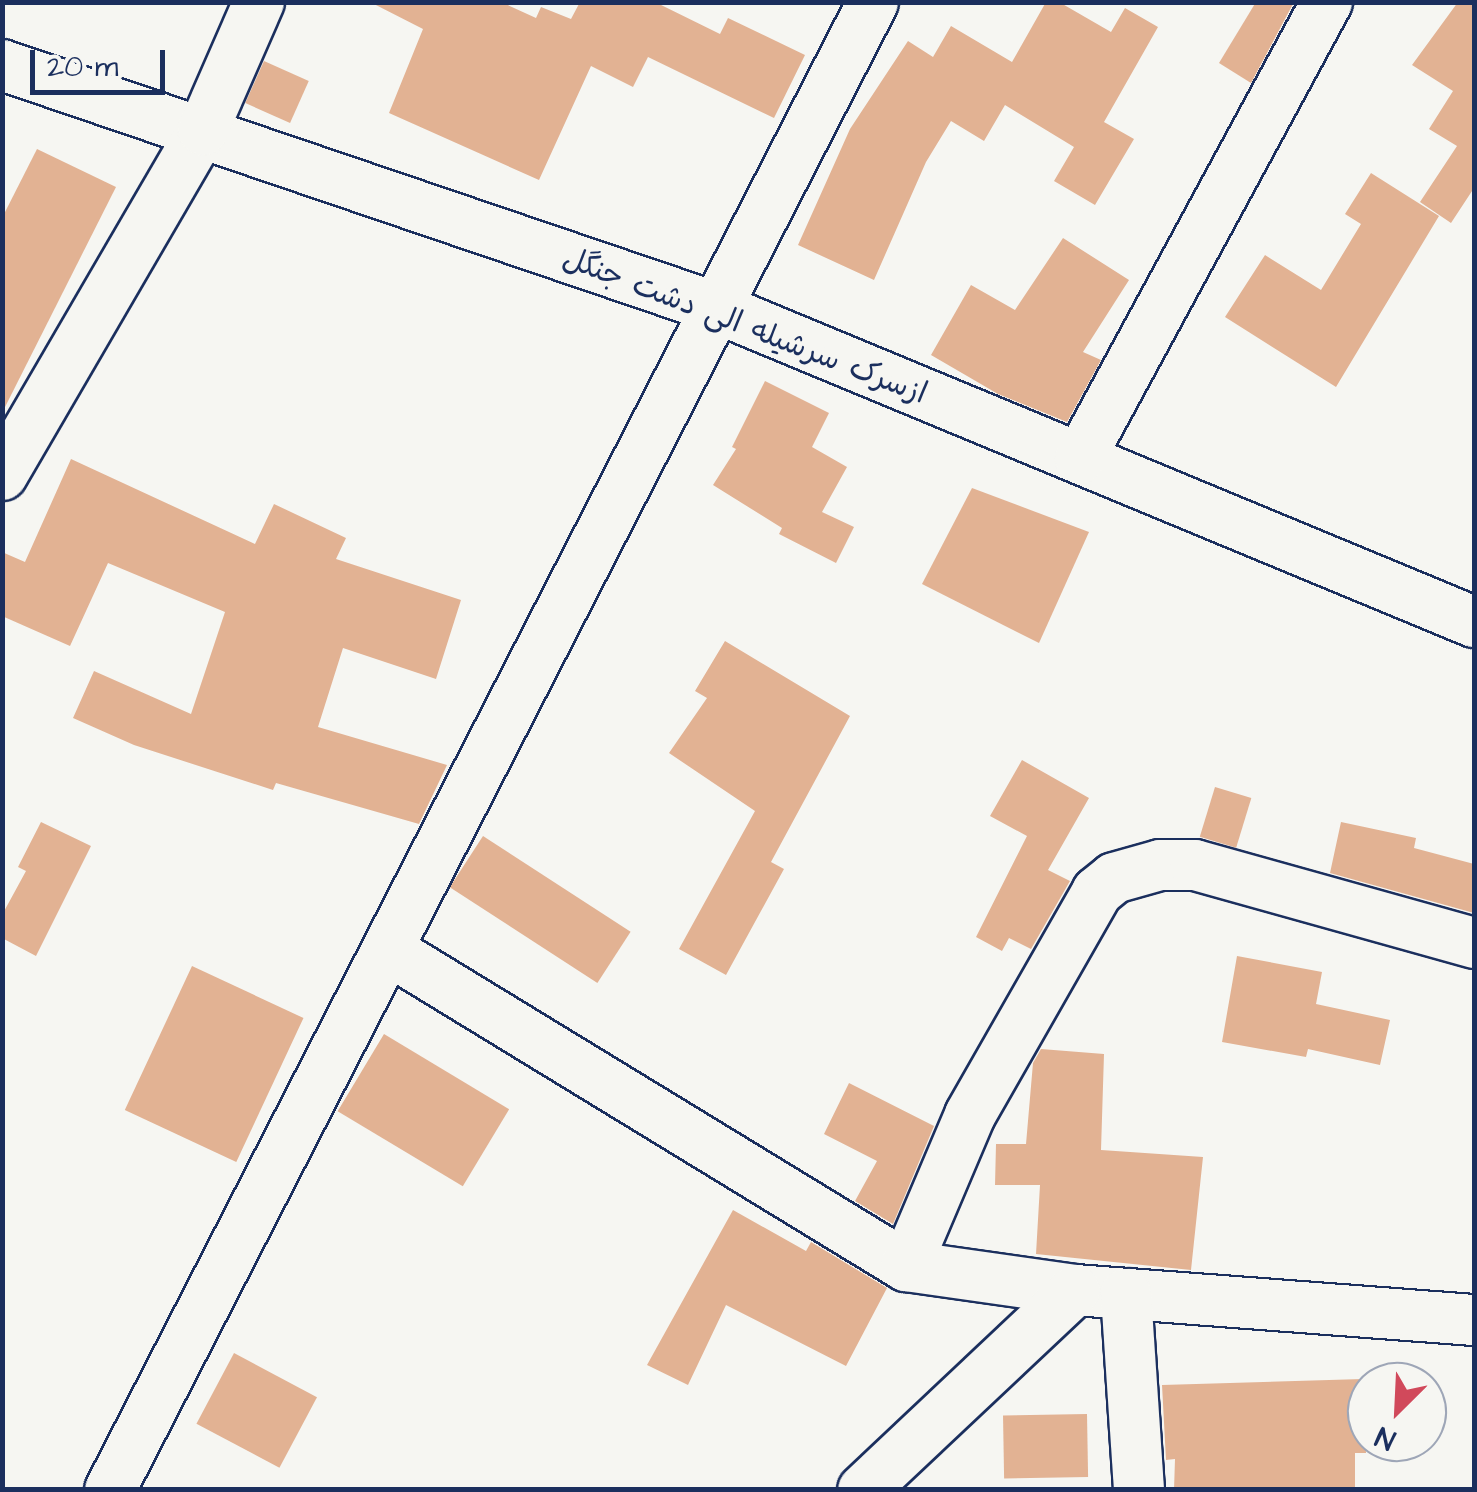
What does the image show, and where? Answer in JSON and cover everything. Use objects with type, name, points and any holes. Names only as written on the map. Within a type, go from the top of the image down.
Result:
[{"type":"street","points":[[2,475],[202,130],[259,2]]},
{"type":"street","points":[[110,1490],[390,951],[873,2]]},
{"type":"street","points":[[1080,458],[1327,2]]},
{"type":"street","name":"ازسرک سرشیله الی دشت جنگل","points":[[2,65],[717,308],[1474,622]]},
{"type":"street","points":[[906,1266],[970,1115],[1097,892],[1114,878],[1160,865],[1196,865],[1474,943]]},
{"type":"street","points":[[390,951],[906,1266],[1075,1290],[1474,1320]]},
{"type":"street","points":[[863,1490],[1075,1290]]},
{"type":"street","points":[[1126,1294],[1138,1490]]},
{"type":"building","points":[[370,2],[501,2],[536,18],[541,7],[571,19],[580,2],[655,2],[720,34],[728,18],[805,55],[774,118],[648,57],[633,87],[591,66],[539,180],[389,113],[423,29]]},
{"type":"building","points":[[1046,2],[1059,2],[1111,32],[1125,8],[1158,27],[1104,122],[1134,139],[1095,205],[1054,181],[1074,147],[1005,105],[984,141],[951,121],[926,162],[874,280],[798,245],[850,129],[908,41],[933,57],[951,26],[1012,62]]},
{"type":"building","points":[[1256,2],[1294,2],[1251,83],[1219,63]]},
{"type":"building","points":[[1458,2],[1474,2],[1474,188],[1451,223],[1420,202],[1457,146],[1429,129],[1453,91],[1412,65]]},
{"type":"building","points":[[264,61],[309,81],[290,123],[245,103]]},
{"type":"building","points":[[37,149],[116,187],[2,413],[2,218]]},
{"type":"building","points":[[1371,173],[1439,216],[1336,387],[1225,317],[1265,255],[1321,290],[1361,224],[1345,214]]},
{"type":"building","points":[[1063,238],[1129,280],[1083,352],[1101,360],[1067,422],[998,394],[931,355],[971,285],[1015,310]]},
{"type":"building","points":[[765,381],[829,413],[812,447],[847,467],[822,512],[854,527],[836,563],[779,534],[782,528],[713,485],[736,449],[732,447]]},
{"type":"building","points":[[71,459],[255,544],[274,504],[346,538],[336,559],[461,600],[436,679],[343,648],[318,727],[447,765],[419,824],[276,783],[273,790],[134,745],[73,718],[94,671],[191,714],[225,612],[108,563],[70,646],[2,616],[2,552],[25,562]]},
{"type":"building","points":[[972,488],[1089,532],[1039,643],[922,584]]},
{"type":"building","points":[[725,641],[850,716],[771,862],[784,869],[726,975],[679,949],[755,811],[669,753],[707,698],[695,691]]},
{"type":"building","points":[[1022,760],[1089,798],[1048,870],[1070,881],[1031,949],[1009,938],[1002,951],[976,937],[1027,836],[990,816]]},
{"type":"building","points":[[1215,787],[1251,798],[1236,848],[1200,837]]},
{"type":"building","points":[[41,822],[91,846],[36,956],[2,938],[2,915],[26,871],[18,867]]},
{"type":"building","points":[[1341,822],[1416,838],[1414,848],[1474,864],[1474,913],[1330,873]]},
{"type":"building","points":[[483,836],[631,932],[597,983],[450,887]]},
{"type":"building","points":[[1237,956],[1322,972],[1316,1004],[1390,1020],[1380,1065],[1308,1049],[1306,1057],[1222,1042]]},
{"type":"building","points":[[192,966],[303,1018],[236,1162],[125,1110]]},
{"type":"building","points":[[384,1034],[509,1109],[463,1186],[338,1111]]},
{"type":"building","points":[[1041,1049],[1104,1054],[1101,1150],[1203,1157],[1191,1270],[1036,1254],[1040,1185],[995,1185],[996,1144],[1026,1144],[1033,1063]]},
{"type":"building","points":[[849,1083],[934,1126],[893,1224],[855,1201],[877,1161],[824,1134]]},
{"type":"building","points":[[733,1210],[806,1251],[811,1242],[887,1288],[846,1366],[726,1305],[688,1385],[647,1365]]},
{"type":"building","points":[[234,1353],[317,1397],[279,1468],[196,1424]]},
{"type":"building","points":[[1347,1379],[1347,1462],[1355,1462],[1355,1490],[1174,1490],[1175,1459],[1166,1460],[1162,1385]]},
{"type":"building","points":[[1087,1414],[1088,1477],[1004,1478],[1003,1415]]}]
